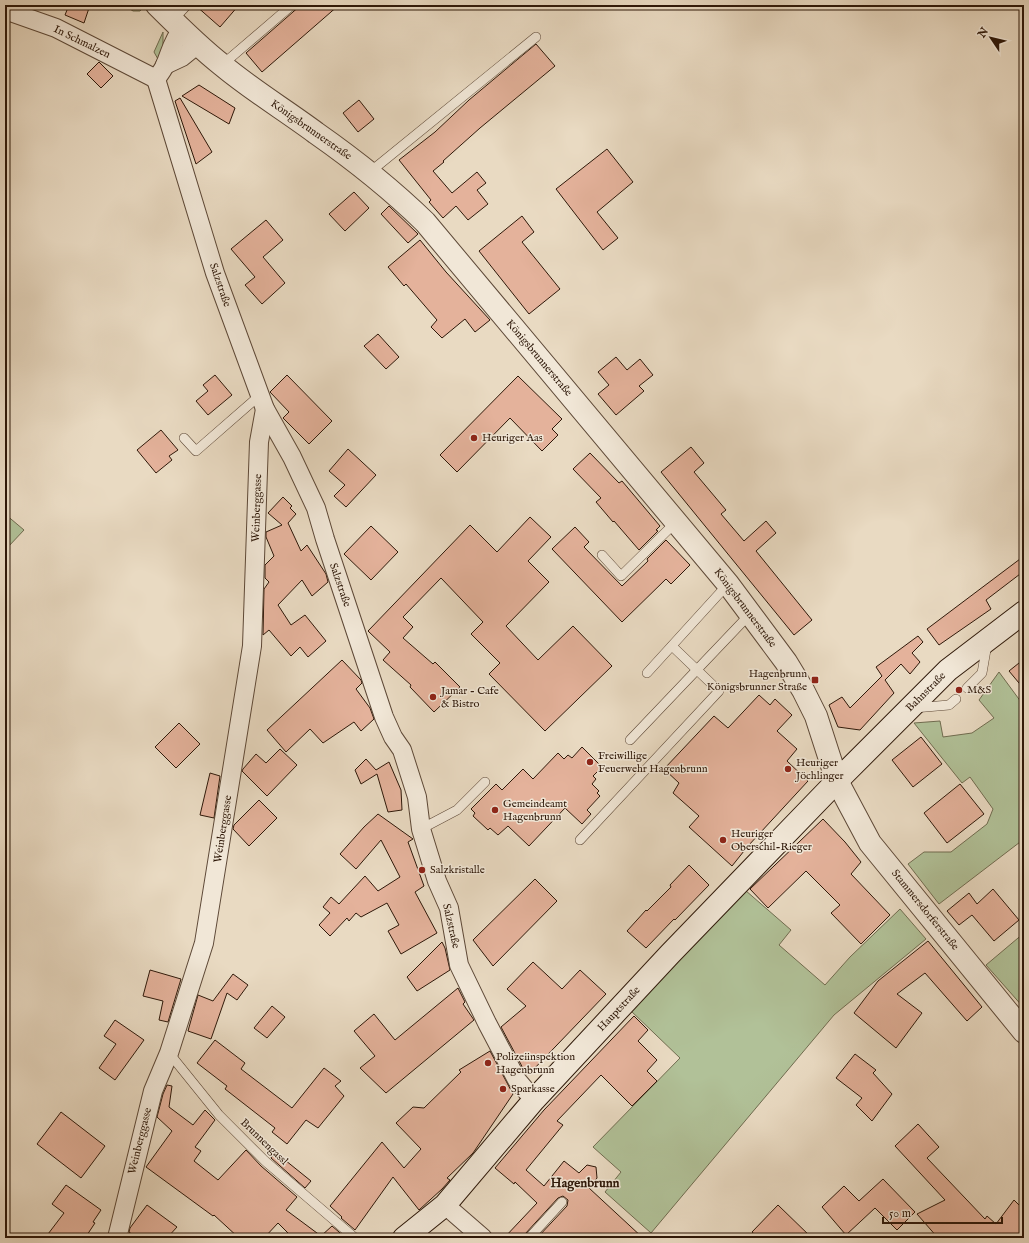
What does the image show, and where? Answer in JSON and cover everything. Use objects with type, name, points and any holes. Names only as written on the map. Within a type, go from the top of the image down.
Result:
[{"type":"street","name":"Königsbrunnerstraße","points":[[157,5],[181,18],[198,44],[222,65],[269,101],[315,131],[370,172],[425,222],[728,584],[786,662],[803,690],[816,716],[837,781]]},
{"type":"street","name":"In Schmalzen","points":[[5,10],[56,28],[160,72]]},
{"type":"street","points":[[160,72],[181,18]]},
{"type":"street","points":[[160,72],[198,44]]},
{"type":"street","name":"Salzstraße","points":[[160,72],[215,273],[262,402],[292,457],[316,508],[384,717],[393,737],[402,750],[417,797],[421,829],[437,881],[449,908],[459,966],[517,1080],[534,1100]]},
{"type":"street","name":"Weinberggasse","points":[[117,1238],[153,1091],[169,1053],[204,943],[252,646],[259,442],[262,402]]},
{"type":"street","name":"Bahnstraße","points":[[837,781],[948,670],[1024,612]]},
{"type":"street","name":"Stammersdorferstraße","points":[[837,781],[870,843],[1024,1032]]},
{"type":"street","name":"Hauptstraße","points":[[404,1238],[445,1205],[534,1100],[675,949],[837,781]]},
{"type":"street","points":[[445,1205],[484,1238]]},
{"type":"lane","points":[[222,65],[292,5]]},
{"type":"lane","points":[[370,172],[536,37]]},
{"type":"lane","points":[[184,438],[196,451],[262,402]]},
{"type":"lane","points":[[602,555],[621,576],[676,522]]},
{"type":"lane","points":[[647,673],[728,584]]},
{"type":"lane","points":[[630,740],[750,614]]},
{"type":"lane","points":[[967,688],[982,673],[988,640]]},
{"type":"lane","points":[[580,840],[719,691],[672,646]]},
{"type":"lane","points":[[909,709],[949,705],[956,699]]},
{"type":"lane","points":[[421,829],[457,810],[485,782]]},
{"type":"lane","name":"Brunnengassl","points":[[169,1053],[218,1115],[265,1161],[355,1238]]},
{"type":"lane","points":[[529,1238],[562,1202]]},
{"type":"green space","points":[[124,5],[141,5],[144,7],[140,11],[133,11]]},
{"type":"green space","points":[[163,32],[163,47],[159,61],[154,52]]},
{"type":"green space","points":[[5,514],[24,530],[8,547],[5,544]]},
{"type":"green space","points":[[999,672],[1024,706],[1024,839],[939,904],[908,864],[924,852],[951,852],[987,824],[993,809],[970,777],[962,783],[914,723],[940,721],[943,737],[972,733],[994,718],[979,700]]},
{"type":"green space","points":[[745,890],[791,930],[779,945],[825,985],[850,957],[900,909],[926,939],[834,1015],[651,1233],[605,1192],[621,1172],[593,1147],[680,1058],[630,1010]]},
{"type":"green space","points":[[1024,933],[1024,1008],[986,965]]},
{"type":"building","points":[[69,5],[90,5],[84,23],[65,15]]},
{"type":"building","points":[[195,5],[239,5],[220,27]]},
{"type":"building","points":[[301,5],[339,5],[262,72],[246,53]]},
{"type":"building","points":[[536,44],[555,66],[480,128],[433,171],[452,193],[477,172],[486,183],[477,190],[488,204],[468,220],[456,206],[443,218],[429,202],[431,200],[399,160],[435,132],[469,100]]},
{"type":"building","points":[[99,62],[113,76],[101,88],[87,74]]},
{"type":"building","points":[[199,85],[235,108],[229,124],[182,96]]},
{"type":"building","points":[[180,98],[212,152],[196,164],[175,101]]},
{"type":"building","points":[[359,100],[374,119],[358,132],[343,113]]},
{"type":"building","points":[[607,149],[633,182],[597,212],[618,238],[603,250],[556,189]]},
{"type":"building","points":[[354,192],[369,208],[345,231],[329,214]]},
{"type":"building","points":[[389,206],[418,234],[408,243],[381,214]]},
{"type":"building","points":[[522,216],[534,232],[522,242],[560,289],[529,314],[479,251]]},
{"type":"building","points":[[266,220],[283,240],[263,257],[285,283],[262,304],[245,285],[255,277],[231,249]]},
{"type":"building","points":[[420,240],[446,272],[490,320],[475,332],[465,319],[442,338],[431,327],[437,320],[406,284],[404,286],[388,267]]},
{"type":"building","points":[[378,334],[399,357],[386,369],[364,346]]},
{"type":"building","points":[[616,357],[627,370],[640,359],[653,375],[639,386],[644,391],[616,415],[598,394],[609,385],[598,372]]},
{"type":"building","points":[[215,375],[232,395],[208,415],[196,401],[208,391],[203,385]]},
{"type":"building","points":[[287,375],[332,421],[309,444],[283,418],[289,412],[270,392]]},
{"type":"building","name":"Heuriger Aas","points":[[518,376],[562,419],[552,429],[558,435],[542,451],[510,418],[457,472],[440,455]]},
{"type":"building","points":[[161,430],[178,450],[169,456],[172,460],[156,473],[137,450]]},
{"type":"building","points":[[691,447],[704,463],[694,472],[726,510],[721,514],[744,541],[766,521],[776,533],[756,551],[812,620],[794,635],[661,472]]},
{"type":"building","points":[[348,449],[376,475],[346,507],[334,496],[345,485],[329,471]]},
{"type":"building","points":[[590,453],[619,483],[622,481],[660,526],[656,530],[658,531],[639,550],[596,502],[601,498],[573,469]]},
{"type":"building","points":[[283,497],[292,506],[290,508],[296,514],[288,523],[301,551],[307,545],[326,574],[328,582],[312,596],[302,580],[278,605],[291,625],[305,615],[326,641],[308,657],[300,647],[291,656],[269,630],[263,635],[264,589],[269,582],[265,578],[265,565],[274,556],[266,537],[266,532],[282,525],[268,513]]},
{"type":"building","points":[[530,517],[551,537],[528,561],[549,582],[506,626],[538,660],[573,626],[612,666],[545,731],[489,674],[500,663],[471,634],[483,622],[441,578],[403,617],[413,627],[403,638],[433,664],[435,662],[460,687],[434,712],[410,687],[411,685],[383,660],[390,652],[368,631],[470,525],[497,552]]},
{"type":"building","points":[[371,526],[398,552],[371,580],[344,554]]},
{"type":"building","points":[[575,527],[589,542],[584,547],[622,586],[648,561],[647,559],[666,540],[690,565],[671,584],[666,579],[622,622],[552,549]]},
{"type":"building","points":[[1024,556],[1024,571],[986,600],[991,609],[939,645],[927,629]]},
{"type":"building","points":[[918,636],[923,642],[912,653],[920,662],[910,674],[901,664],[885,680],[894,693],[860,730],[838,727],[829,705],[842,697],[850,708],[882,676],[876,667]]},
{"type":"building","points":[[1024,659],[1024,689],[1009,671]]},
{"type":"building","points":[[342,660],[361,680],[362,683],[356,689],[370,708],[374,719],[361,731],[354,722],[323,743],[310,729],[286,752],[267,730]]},
{"type":"building","points":[[759,695],[770,705],[775,699],[792,715],[777,731],[797,749],[787,761],[808,781],[748,846],[732,866],[689,827],[699,816],[673,793],[679,783],[664,769],[714,716],[728,728]]},
{"type":"building","points":[[179,723],[200,744],[176,768],[155,747]]},
{"type":"building","points":[[921,737],[942,764],[913,787],[892,760]]},
{"type":"building","points":[[582,747],[602,767],[593,776],[596,779],[592,784],[599,791],[597,793],[600,796],[587,810],[591,814],[582,824],[565,808],[529,846],[508,826],[498,835],[490,828],[488,830],[473,816],[475,813],[471,809],[496,784],[502,790],[523,769],[533,779],[558,753],[564,759],[568,755],[572,758]]},
{"type":"building","points":[[280,749],[297,765],[267,796],[242,771],[256,754],[266,763]]},
{"type":"building","points":[[366,759],[376,770],[389,762],[401,790],[402,810],[388,812],[377,774],[361,784],[355,770]]},
{"type":"building","points":[[210,773],[220,776],[214,818],[200,815]]},
{"type":"building","points":[[960,784],[984,814],[947,843],[924,813]]},
{"type":"building","points":[[259,800],[277,818],[249,846],[233,829],[234,825]]},
{"type":"building","points":[[378,814],[413,839],[408,842],[424,886],[415,892],[437,933],[401,954],[388,931],[399,925],[387,903],[361,917],[356,913],[349,921],[347,918],[330,936],[319,925],[330,913],[323,907],[331,897],[339,904],[365,876],[378,891],[400,877],[381,840],[356,869],[340,854]]},
{"type":"building","points":[[823,819],[845,842],[861,862],[851,874],[890,915],[861,944],[831,913],[840,905],[806,871],[768,908],[750,889]]},
{"type":"building","points":[[689,865],[709,885],[646,948],[627,931],[646,910],[647,911],[671,887],[670,885]]},
{"type":"building","points":[[535,879],[557,901],[493,966],[473,940]]},
{"type":"building","points":[[993,889],[1019,920],[994,941],[972,915],[959,925],[947,911],[969,893],[977,904]]},
{"type":"building","points":[[928,941],[982,1007],[967,1021],[925,973],[897,994],[922,1013],[896,1048],[854,1013],[878,981]]},
{"type":"building","points":[[442,942],[445,948],[450,970],[417,991],[407,977]]},
{"type":"building","points":[[533,962],[562,989],[580,970],[606,994],[531,1072],[526,1074],[501,1027],[526,1006],[507,989]]},
{"type":"building","points":[[150,970],[181,979],[168,1022],[159,1020],[163,1001],[143,996]]},
{"type":"building","points":[[233,974],[248,985],[237,1000],[227,993],[211,1039],[188,1031],[198,995],[213,1001]]},
{"type":"building","points":[[458,988],[465,1002],[463,1004],[474,1020],[386,1093],[360,1068],[375,1056],[354,1031],[374,1014],[395,1040]]},
{"type":"building","points":[[272,1006],[285,1017],[267,1038],[254,1028]]},
{"type":"building","points":[[634,1016],[648,1030],[638,1041],[657,1060],[647,1071],[657,1081],[632,1106],[601,1075],[557,1121],[563,1125],[526,1170],[544,1186],[564,1161],[579,1173],[587,1165],[596,1167],[597,1178],[589,1188],[643,1238],[537,1238],[567,1206],[568,1200],[563,1196],[558,1198],[523,1238],[504,1238],[537,1203],[515,1182],[514,1184],[495,1168],[544,1110]]},
{"type":"building","points":[[115,1020],[144,1040],[115,1080],[99,1068],[116,1044],[104,1036]]},
{"type":"building","points":[[215,1040],[245,1063],[241,1069],[292,1108],[324,1068],[341,1081],[335,1086],[344,1096],[318,1128],[306,1120],[287,1144],[272,1132],[275,1128],[225,1089],[227,1086],[197,1063]]},
{"type":"building","points":[[490,1051],[513,1094],[473,1153],[447,1178],[450,1180],[442,1189],[419,1210],[393,1177],[355,1230],[330,1206],[382,1142],[404,1168],[421,1149],[396,1123],[413,1107],[424,1108],[461,1072],[459,1070]]},
{"type":"building","points":[[855,1054],[876,1070],[873,1073],[892,1094],[872,1121],[856,1105],[862,1098],[836,1078]]},
{"type":"building","points":[[167,1085],[172,1086],[169,1107],[193,1125],[205,1110],[215,1120],[195,1147],[201,1151],[194,1161],[218,1180],[246,1150],[261,1166],[297,1197],[286,1210],[321,1236],[332,1226],[346,1238],[293,1238],[278,1223],[264,1238],[239,1238],[214,1215],[213,1216],[146,1167],[172,1131],[157,1117]]},
{"type":"building","points":[[61,1112],[105,1146],[81,1178],[37,1144]]},
{"type":"building","points":[[918,1124],[939,1147],[927,1158],[985,1219],[987,1216],[996,1224],[1014,1200],[1024,1210],[1024,1238],[938,1238],[917,1214],[945,1200],[895,1146]]},
{"type":"building","points":[[275,1152],[311,1181],[305,1188],[271,1158]]},
{"type":"building","points":[[883,1179],[915,1212],[897,1230],[875,1208],[846,1235],[822,1207],[844,1186],[859,1201]]},
{"type":"building","points":[[66,1185],[101,1210],[93,1222],[95,1223],[85,1238],[45,1238],[64,1213],[52,1204]]},
{"type":"building","points":[[147,1205],[177,1227],[167,1238],[137,1238],[129,1232],[130,1228]]},
{"type":"building","points":[[778,1205],[812,1238],[759,1238],[752,1232]]},
{"type":"place","name":"Heuriger Aas","points":[[474,438]]},
{"type":"place","name":"Hagenbrunn Königsbrunner Straße","points":[[815,680]]},
{"type":"place","name":"M&S","points":[[959,690]]},
{"type":"place","name":"Jamar - Cafe & Bistro","points":[[433,697]]},
{"type":"place","name":"Freiwillige Feuerwehr Hagenbrunn","points":[[590,762]]},
{"type":"place","name":"Heuriger Jöchlinger","points":[[788,769]]},
{"type":"place","name":"Gemeindeamt Hagenbrunn","points":[[495,810]]},
{"type":"place","name":"Heuriger Oberschil-Rieger","points":[[723,840]]},
{"type":"place","name":"Salzkristalle","points":[[422,870]]},
{"type":"place","name":"Polizeiinspektion Hagenbrunn","points":[[488,1063]]},
{"type":"place","name":"Sparkasse","points":[[503,1089]]},
{"type":"district","name":"Hagenbrunn","points":[[585,1183]]}]
